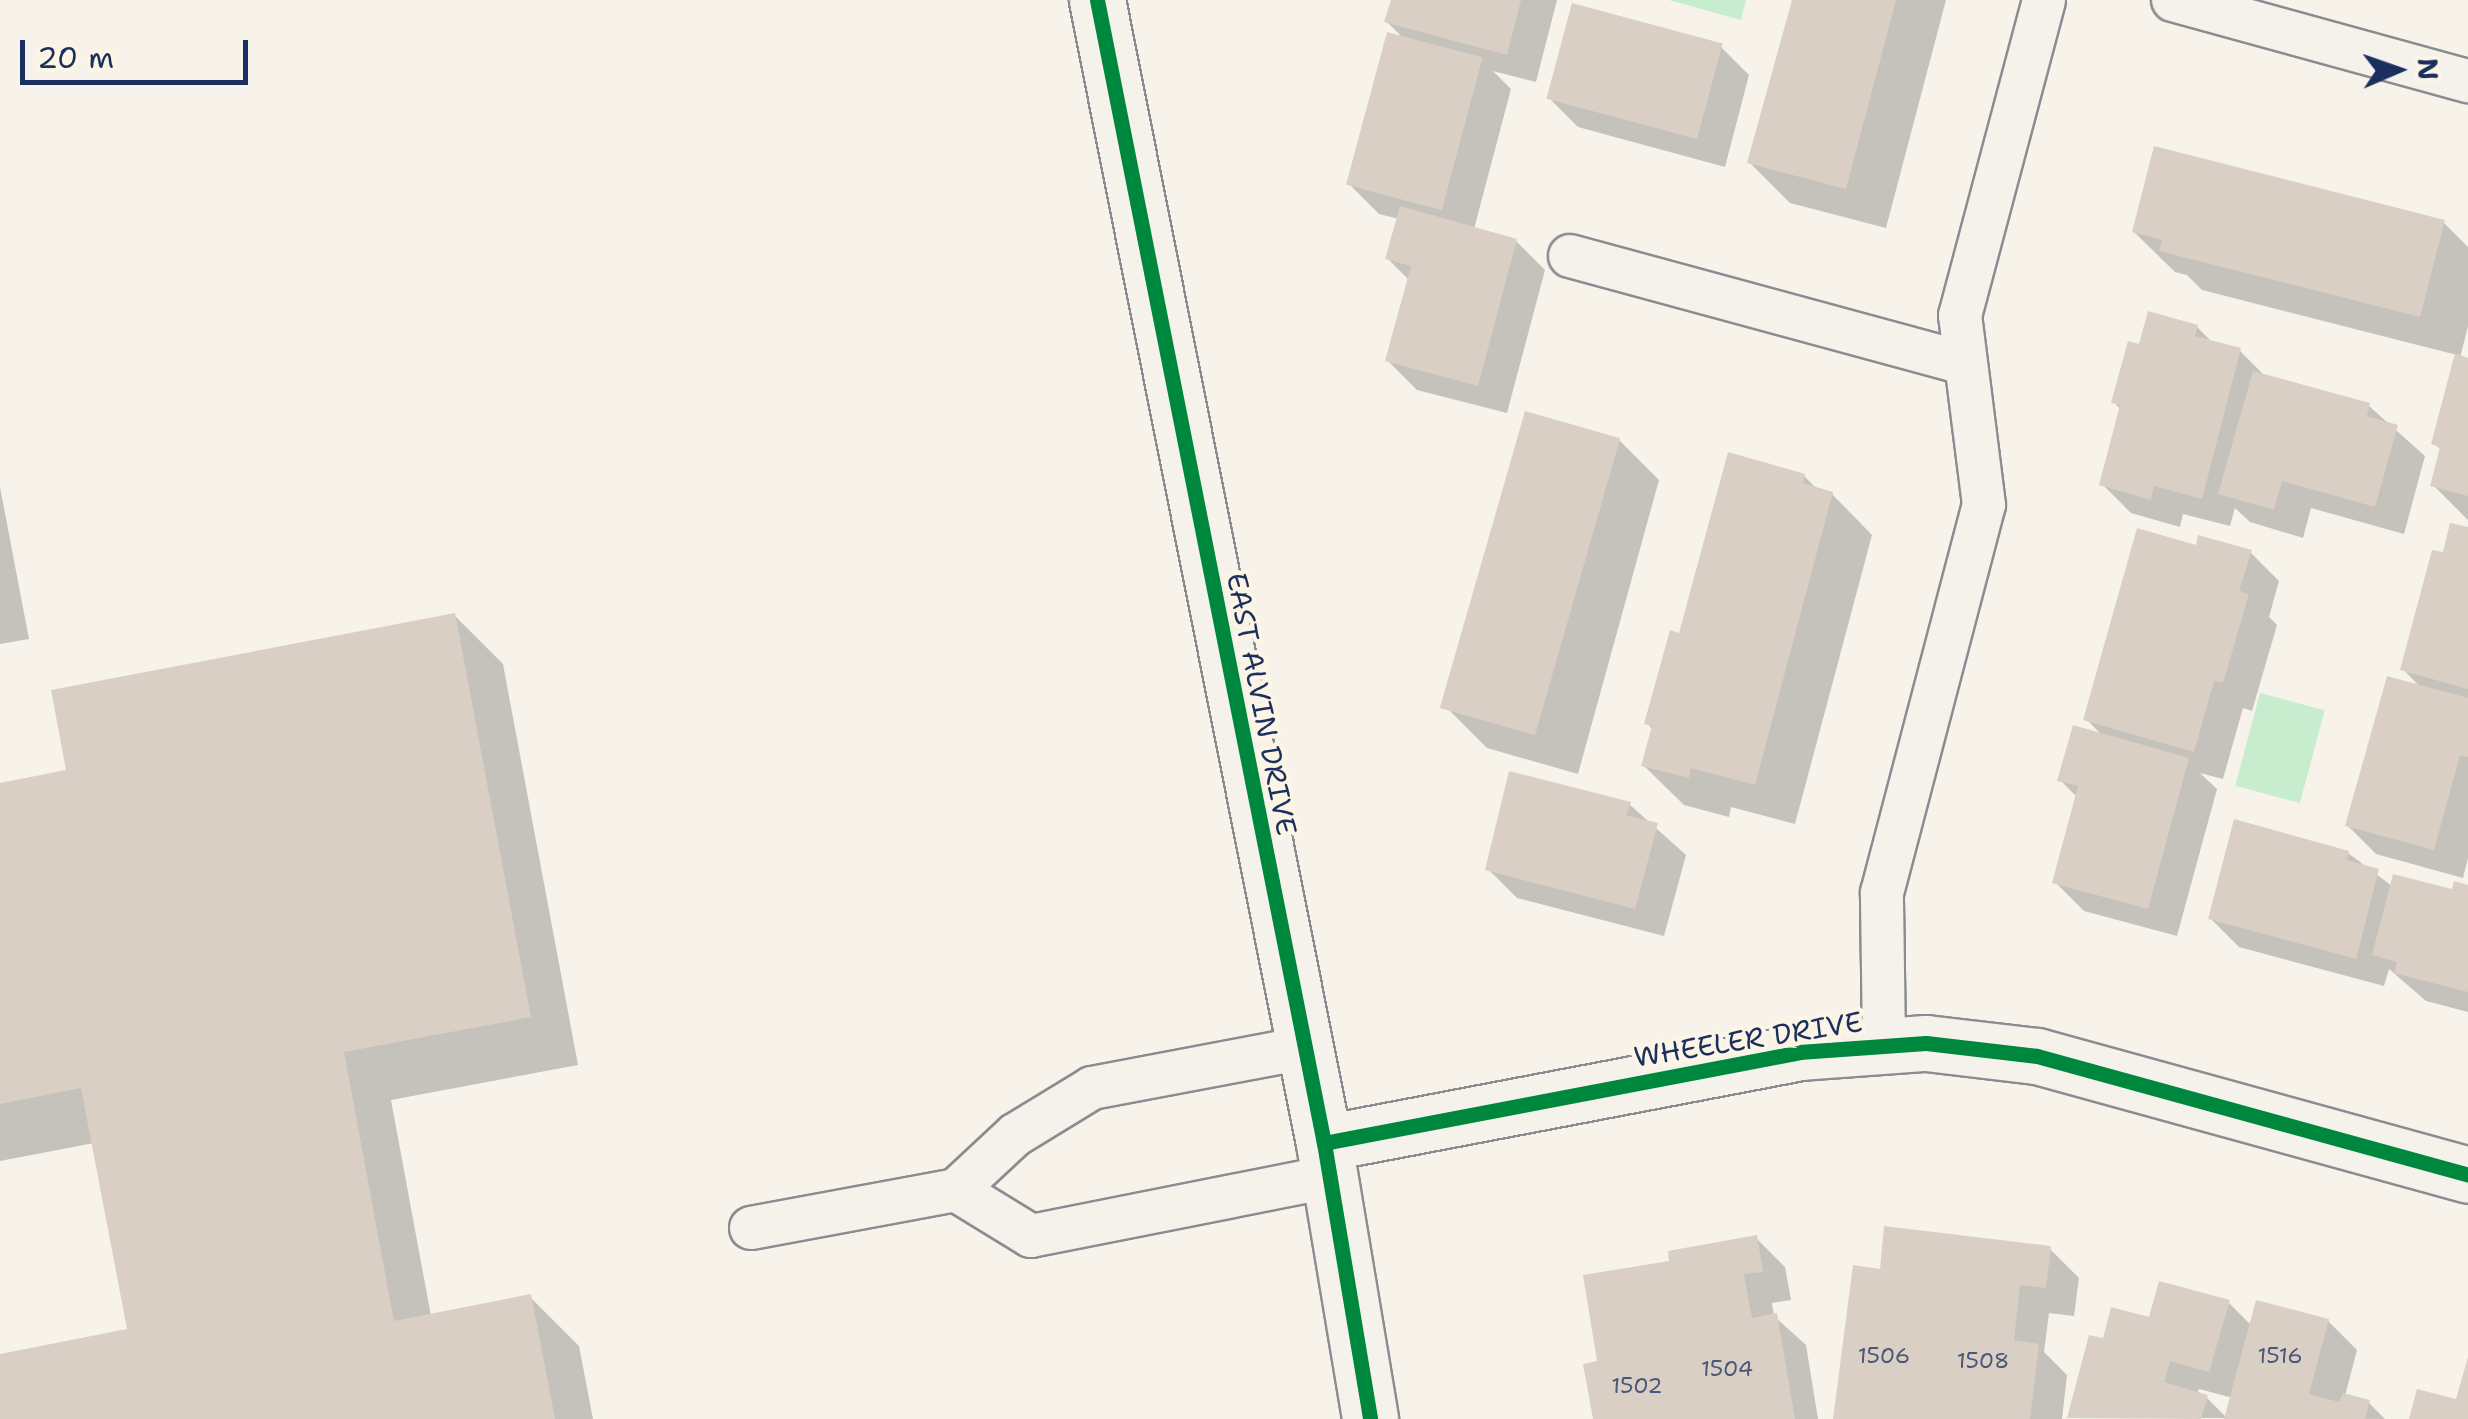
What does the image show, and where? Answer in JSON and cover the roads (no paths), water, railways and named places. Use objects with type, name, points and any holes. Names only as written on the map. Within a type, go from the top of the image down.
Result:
[{"type":"main road","name":"EAST ALVIN DRIVE","points":[[1097,0],[1326,1160],[1370,1419]]},
{"type":"main road","name":"WHEELER DRIVE","points":[[1326,1160],[1723,1064],[1884,1044],[1976,1046],[2036,1056],[2468,1175]]},
{"type":"lane","points":[[1884,1044],[1882,893],[1984,505],[1960,316],[2044,0]]},
{"type":"lane","points":[[2173,0],[2468,81]]},
{"type":"lane","points":[[1570,256],[1964,364]]},
{"type":"lane","points":[[751,1228],[956,1190],[1015,1135],[1092,1088],[1304,1048]]},
{"type":"lane","points":[[956,1190],[1031,1236],[1326,1160]]}]
